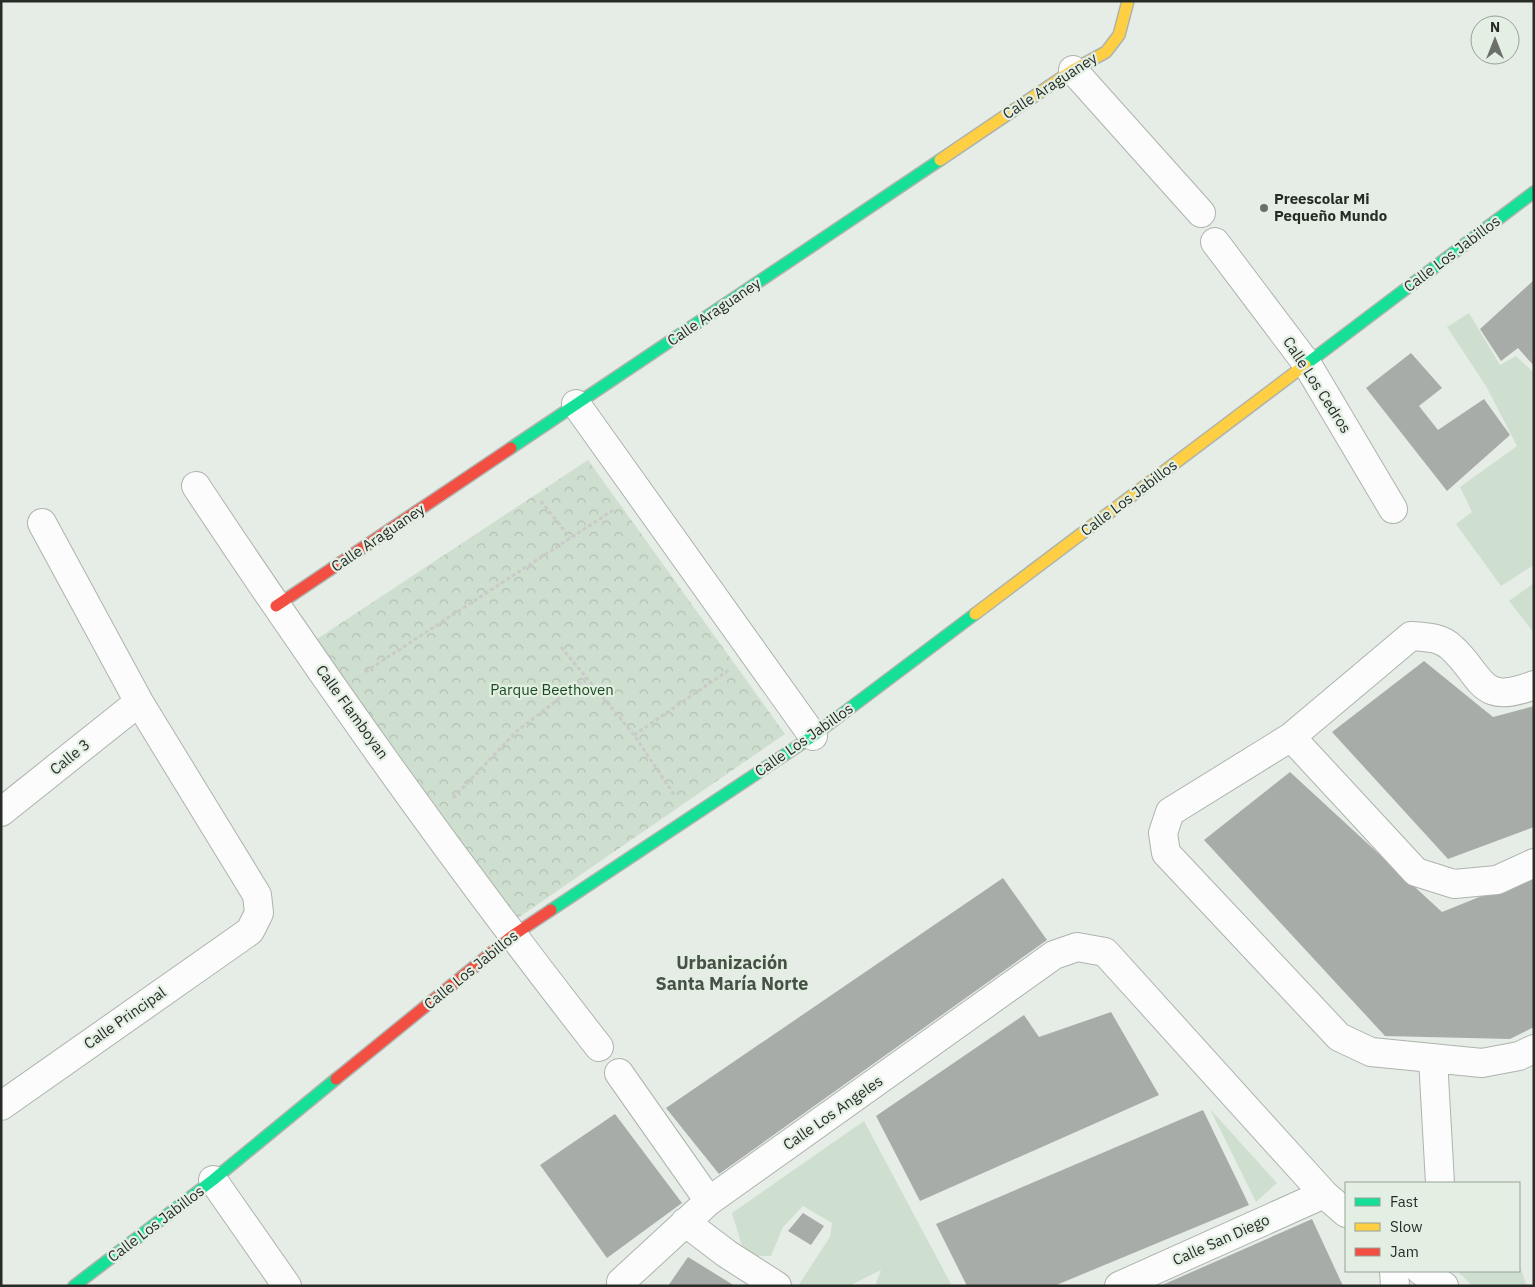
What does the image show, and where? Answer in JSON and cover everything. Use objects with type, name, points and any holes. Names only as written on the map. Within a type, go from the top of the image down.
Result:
[{"type":"street","name":"Calle Araguaney","points":[[276,606],[1073,70],[1112,47],[1119,33],[1122,12],[1128,1]]},
{"type":"street","points":[[1073,70],[1201,213]]},
{"type":"street","name":"Calle Los Jabillos","points":[[74,1286],[213,1180],[512,936],[813,736],[1534,192]]},
{"type":"street","name":"Calle Los Cedros","points":[[1215,242],[1307,364],[1392,508]]},
{"type":"street","points":[[576,404],[813,736]]},
{"type":"street","name":"Calle Flamboyan","points":[[196,486],[276,606],[512,936],[599,1048]]},
{"type":"street","points":[[42,522],[139,702]]},
{"type":"street","points":[[1534,684],[1518,691],[1483,687],[1452,647],[1433,637],[1412,636],[1291,737],[1170,812],[1163,833],[1166,853],[1339,1037],[1371,1052],[1482,1063],[1518,1056],[1534,1049]]},
{"type":"street","name":"Calle 3","points":[[1,812],[139,702]]},
{"type":"street","name":"Calle Principal","points":[[1,1106],[250,931],[259,913],[257,895],[139,702]]},
{"type":"street","points":[[1291,737],[1416,872],[1454,884],[1497,880],[1534,863]]},
{"type":"street","name":"Calle Los Angeles","points":[[621,1282],[710,1201],[1054,955],[1077,947],[1105,952],[1324,1194],[1345,1212]]},
{"type":"street","points":[[1433,1059],[1440,1182]]},
{"type":"street","points":[[620,1073],[710,1201]]},
{"type":"street","points":[[213,1180],[286,1286]]},
{"type":"street","name":"Calle San Diego","points":[[1119,1286],[1324,1194]]},
{"type":"street","points":[[685,1222],[728,1254],[777,1286]]},
{"type":"street","points":[[1394,1272],[1395,1286]]},
{"type":"street","points":[[1423,1272],[1444,1286]]},
{"type":"path","points":[[541,501],[570,538]]},
{"type":"path","points":[[365,672],[615,509]]},
{"type":"path","points":[[560,647],[634,735],[675,797]]},
{"type":"path","points":[[634,735],[729,670]]},
{"type":"path","points":[[453,798],[517,731],[586,678]]},
{"type":"green space","points":[[1469,313],[1500,365],[1516,356],[1534,373],[1534,565],[1501,586],[1456,524],[1472,512],[1460,487],[1517,446],[1486,386],[1447,327]]},
{"type":"green space","name":"Parque Beethoven","points":[[588,460],[785,734],[515,920],[317,639]]},
{"type":"green space","points":[[1534,583],[1534,633],[1509,601]]},
{"type":"green space","points":[[1210,1109],[1277,1183],[1256,1202]]},
{"type":"green space","points":[[864,1121],[952,1286],[878,1286],[876,1283],[881,1270],[849,1286],[798,1286],[830,1237],[832,1223],[803,1206],[783,1227],[771,1256],[745,1256],[732,1213]]},
{"type":"green space","points":[[1520,1267],[1527,1286],[1473,1286],[1458,1272],[1520,1272]]},
{"type":"building","points":[[1534,280],[1534,366],[1518,348],[1501,361],[1480,329]]},
{"type":"building","points":[[1411,353],[1442,388],[1419,406],[1438,430],[1484,399],[1510,435],[1447,491],[1366,388]]},
{"type":"building","points":[[1424,661],[1493,717],[1534,706],[1534,827],[1448,859],[1332,732]]},
{"type":"building","points":[[1290,772],[1442,912],[1534,875],[1534,1027],[1510,1039],[1385,1036],[1204,840]]},
{"type":"building","points":[[1003,878],[1047,940],[719,1174],[666,1108]]},
{"type":"building","points":[[1111,1012],[1159,1095],[920,1201],[876,1116],[1024,1015],[1039,1037]]},
{"type":"building","points":[[1203,1110],[1249,1205],[1054,1286],[967,1286],[936,1224]]},
{"type":"building","points":[[615,1114],[682,1203],[607,1258],[540,1165]]},
{"type":"building","points":[[803,1213],[824,1226],[811,1245],[788,1231]]},
{"type":"building","points":[[1312,1219],[1343,1286],[1160,1286]]},
{"type":"building","points":[[688,1257],[735,1286],[668,1286]]},
{"type":"traffic: fast","points":[[511,448],[940,160]]},
{"type":"traffic: fast","points":[[1305,365],[1534,192]]},
{"type":"traffic: fast","points":[[551,910],[813,736],[975,614]]},
{"type":"traffic: fast","points":[[74,1286],[213,1180],[336,1079]]},
{"type":"traffic: slow","points":[[940,160],[1073,70],[1106,52],[1119,35],[1128,1]]},
{"type":"traffic: slow","points":[[975,614],[1305,365]]},
{"type":"traffic: jam","points":[[276,606],[511,448]]},
{"type":"traffic: jam","points":[[336,1079],[512,936],[551,910]]},
{"type":"place","name":"Preescolar Mi Pequeño Mundo","points":[[1264,208]]},
{"type":"district","name":"Urbanización Santa María Norte","points":[[732,973]]}]
